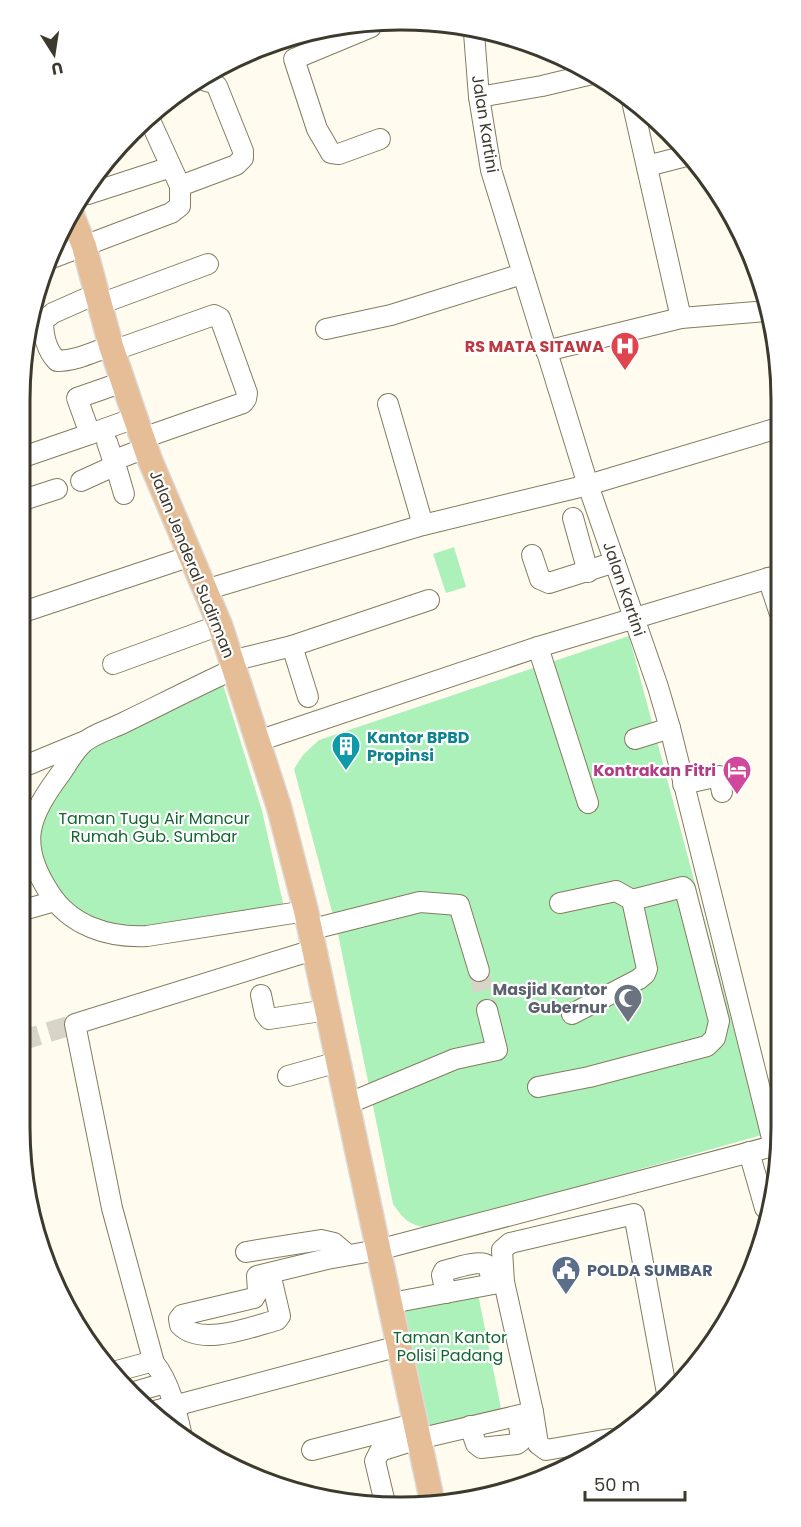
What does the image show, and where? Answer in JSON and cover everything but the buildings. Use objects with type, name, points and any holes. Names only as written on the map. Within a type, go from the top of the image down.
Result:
[{"type":"main road","name":"Jalan Jenderal Sudirman","points":[[75,224],[84,246],[111,349],[144,441],[220,625],[279,807],[327,1010],[431,1496]]},
{"type":"street","points":[[358,33],[294,59],[317,129],[332,153],[339,153],[380,139]]},
{"type":"street","name":"Jalan Kartini","points":[[474,37],[479,97],[491,170],[588,485],[670,728],[771,1122]]},
{"type":"street","points":[[479,97],[580,77]]},
{"type":"street","points":[[180,186],[236,165],[243,158],[243,151],[217,86],[211,82]]},
{"type":"street","points":[[635,114],[681,318]]},
{"type":"street","points":[[60,255],[171,213],[180,206],[180,186],[152,126]]},
{"type":"street","points":[[647,166],[680,158]]},
{"type":"street","points":[[99,186],[171,166]]},
{"type":"street","points":[[81,481],[115,466],[144,441],[243,403],[247,396],[218,315],[111,349],[57,361],[51,355],[43,331],[43,321],[53,313],[208,264]]},
{"type":"street","points":[[326,329],[391,315],[522,274]]},
{"type":"street","points":[[546,351],[681,318],[760,312]]},
{"type":"street","points":[[123,382],[77,398],[115,466],[124,494]]},
{"type":"street","points":[[388,404],[423,525]]},
{"type":"street","points":[[205,590],[423,525],[588,485],[771,430]]},
{"type":"street","points":[[30,455],[98,438],[144,441]]},
{"type":"street","points":[[30,498],[57,489]]},
{"type":"street","points":[[573,518],[588,572]]},
{"type":"street","points":[[532,555],[539,577],[546,583],[615,562]]},
{"type":"street","points":[[30,610],[191,556]]},
{"type":"street","points":[[258,741],[538,647],[771,577]]},
{"type":"street","points":[[30,764],[83,742],[233,665],[429,600]]},
{"type":"street","points":[[113,664],[220,625]]},
{"type":"street","points":[[292,646],[308,697]]},
{"type":"street","points":[[538,647],[588,803]]},
{"type":"street","points":[[635,739],[670,728]]},
{"type":"street","points":[[30,821],[43,797],[83,742]]},
{"type":"street","points":[[683,784],[719,776],[722,792]]},
{"type":"street","points":[[30,844],[38,873],[55,901],[67,914],[90,928],[132,936],[309,930]]},
{"type":"street","points":[[538,1087],[612,1071],[707,1046],[717,1033],[719,1021],[683,887],[632,900],[616,891],[560,903]]},
{"type":"street","points":[[687,896],[711,890]]},
{"type":"street","points":[[572,1014],[645,974],[647,969],[632,900]]},
{"type":"street","points":[[30,908],[55,901]]},
{"type":"street","points":[[179,1423],[175,1406],[154,1363],[112,1208],[75,1024],[309,930],[420,902],[459,906],[479,971]]},
{"type":"street","points":[[261,995],[265,1014],[269,1019],[327,1010]]},
{"type":"street","points":[[347,1104],[455,1059],[497,1050],[487,1010]]},
{"type":"street","points":[[288,1076],[338,1062]]},
{"type":"street","points":[[270,1273],[280,1316],[277,1320],[238,1331],[207,1335],[196,1334],[180,1325],[179,1319],[182,1315],[254,1298],[258,1291],[256,1276],[348,1254],[378,1250],[770,1147]]},
{"type":"street","points":[[749,1152],[763,1202]]},
{"type":"street","points":[[629,1184],[665,1385]]},
{"type":"street","points":[[595,1442],[546,1450],[538,1444],[526,1415],[498,1283],[502,1254],[506,1245],[634,1214]]},
{"type":"street","points":[[246,1252],[321,1240],[334,1243],[348,1254]]},
{"type":"street","points":[[390,1306],[402,1301],[498,1283]]},
{"type":"street","points":[[162,1409],[399,1346]]},
{"type":"street","points":[[121,1370],[154,1363]]},
{"type":"street","points":[[141,1390],[165,1383]]},
{"type":"street","points":[[312,1450],[416,1431],[470,1426],[476,1444],[481,1448],[518,1444],[521,1441],[526,1415]]},
{"type":"street","points":[[383,1496],[375,1464],[376,1456],[416,1431]]},
{"type":"green space","points":[[454,547],[466,587],[446,593],[433,554]]},
{"type":"green space","points":[[629,636],[762,1135],[430,1228],[412,1224],[393,1204],[338,934],[294,769],[303,755],[319,740]]},
{"type":"green space","name":"Taman Tugu Air Mancur Rumah Gub. Sumbar","points":[[221,678],[262,811],[286,916],[135,938],[85,929],[31,874],[30,870],[30,816],[78,746]]},
{"type":"green space","name":"Taman Kantor Polisi Padang","points":[[477,1289],[505,1428],[433,1444],[403,1306]]},
{"type":"tunnel","points":[[479,971],[487,1010]]},
{"type":"tunnel","points":[[30,1038],[75,1024]]},
{"type":"place","name":"RS MATA SITAWA","points":[[625,372]]},
{"type":"place","name":"Kantor BPBD Propinsi","points":[[346,772]]},
{"type":"place","name":"Kontrakan Fitri","points":[[737,796]]},
{"type":"place","name":"Masjid Kantor Gubernur","points":[[628,1024]]},
{"type":"place","name":"POLDA SUMBAR","points":[[566,1296]]}]
